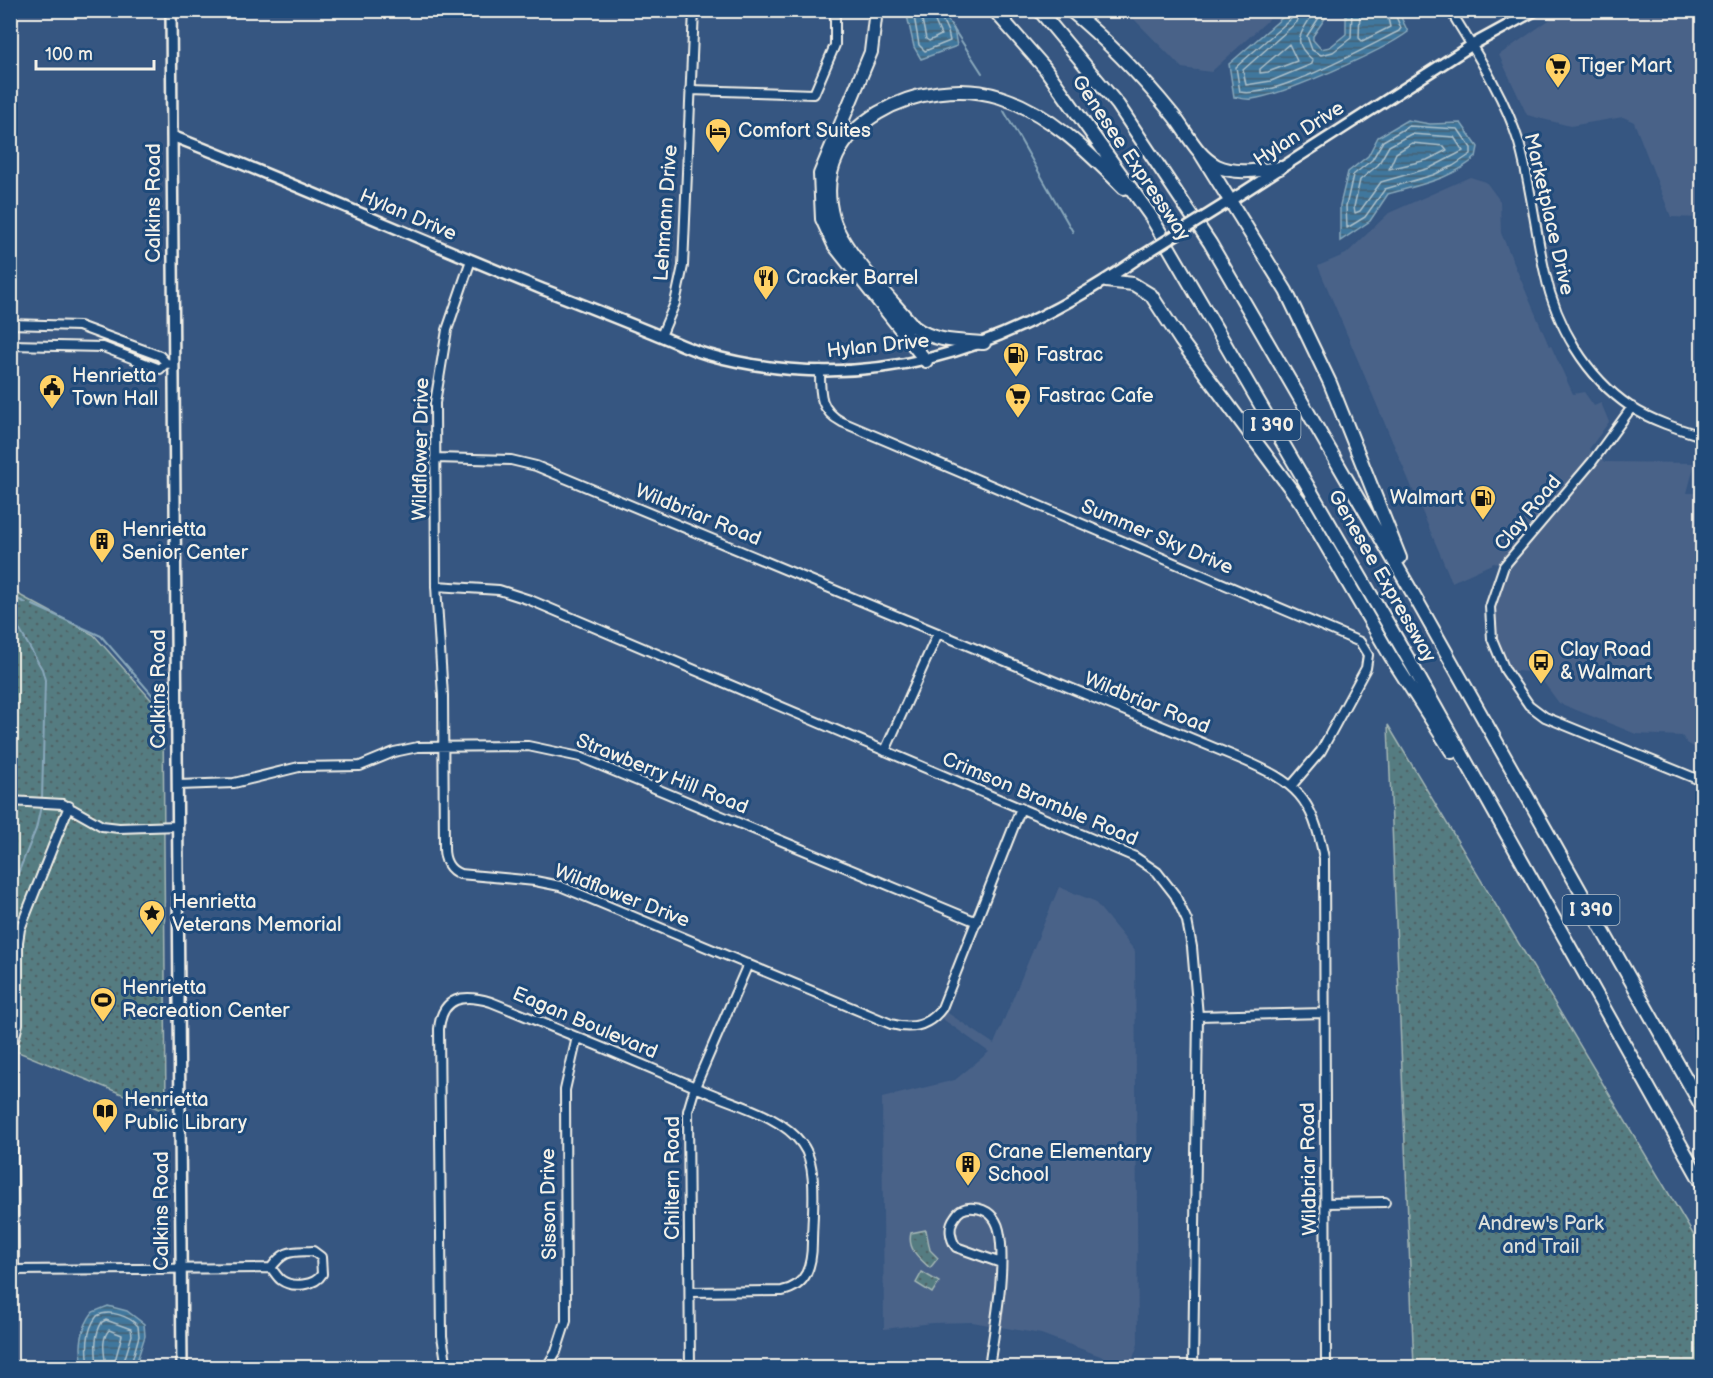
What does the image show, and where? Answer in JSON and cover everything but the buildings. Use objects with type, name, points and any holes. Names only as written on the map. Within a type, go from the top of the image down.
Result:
[{"type":"highway","points":[[876,10],[871,52],[820,174],[822,219],[834,245],[926,361]]},
{"type":"highway","name":"Genesee Expressway","points":[[994,10],[1044,67],[1150,215],[1413,667],[1702,1183]]},
{"type":"highway","name":"Genesee Expressway","points":[[1039,10],[1118,105],[1210,243],[1416,599],[1702,1107]]},
{"type":"highway","points":[[1070,10],[1130,65],[1174,116],[1201,154],[1227,203],[1287,291],[1325,373],[1416,599]]},
{"type":"highway","points":[[984,343],[944,340],[925,335],[914,327],[844,242],[833,219],[830,196],[832,170],[843,145],[856,128],[902,101],[926,93],[977,92],[1001,97],[1032,111],[1080,144],[1150,215]]},
{"type":"highway","points":[[1201,154],[1218,166],[1243,171],[1280,168]]},
{"type":"highway","points":[[1106,281],[1133,284],[1151,295],[1180,341],[1302,504],[1391,657],[1520,859]]},
{"type":"main road","name":"Calkins Road","points":[[171,10],[169,364],[178,785],[182,1368]]},
{"type":"main road","name":"Hylan Drive","points":[[172,136],[471,260],[704,353],[749,364],[820,370],[875,368],[926,361],[984,343],[1033,321],[1106,281],[1472,45],[1536,10]]},
{"type":"street","name":"Lehmann Drive","points":[[661,336],[675,303],[683,266],[694,10]]},
{"type":"street","points":[[690,90],[814,94],[835,45],[835,10]]},
{"type":"street","name":"Marketplace Drive","points":[[1450,10],[1472,45],[1518,142],[1554,306],[1573,345],[1589,367],[1632,407],[1669,425],[1702,436]]},
{"type":"street","name":"Wildflower Drive","points":[[471,260],[451,315],[440,363],[435,403],[436,586],[444,746],[444,855],[452,870],[460,874],[535,881],[560,886],[891,1024],[918,1027],[931,1021],[942,1008],[1021,808]]},
{"type":"street","points":[[10,324],[80,326],[160,356],[169,364],[160,369],[103,347],[10,345]]},
{"type":"street","name":"Summer Sky Drive","points":[[820,370],[822,404],[832,417],[1360,642],[1368,655],[1366,668],[1320,751],[1292,785]]},
{"type":"street","name":"Clay Road","points":[[1632,407],[1592,462],[1504,566],[1491,607],[1491,639],[1521,695],[1529,705],[1545,717],[1702,781]]},
{"type":"street","name":"Wildbriar Road","points":[[435,458],[511,460],[536,466],[1241,759],[1292,785],[1313,817],[1324,858],[1326,1368]]},
{"type":"street","name":"Crimson Bramble Road","points":[[436,586],[481,587],[530,600],[1135,857],[1168,883],[1182,908],[1191,935],[1198,1016],[1193,1368]]},
{"type":"street","points":[[885,751],[938,633]]},
{"type":"street","name":"Strawberry Hill Road","points":[[178,785],[234,783],[299,767],[360,766],[394,752],[444,746],[528,746],[580,757],[977,922]]},
{"type":"street","points":[[10,801],[56,802],[69,806],[102,826],[119,828],[178,826]]},
{"type":"street","points":[[69,806],[20,929],[18,942],[18,1024],[12,1048],[12,1270],[272,1268]]},
{"type":"street","name":"Chiltern Road","points":[[690,1368],[687,1124],[695,1087],[748,964]]},
{"type":"street","name":"Eagan Boulevard","points":[[447,1368],[442,1324],[440,1029],[443,1012],[454,1000],[479,998],[578,1037],[783,1126],[804,1145],[812,1170],[812,1257],[804,1279],[789,1289],[690,1293]]},
{"type":"street","points":[[1198,1016],[1324,1013]]},
{"type":"street","name":"Sisson Drive","points":[[546,1368],[556,1352],[566,1321],[565,1090],[578,1037]]},
{"type":"street","points":[[1326,1203],[1385,1202]]},
{"type":"street","points":[[989,1368],[1001,1263],[999,1228],[993,1216],[982,1208],[970,1208],[958,1212],[951,1222],[950,1232],[956,1247],[1001,1263]]},
{"type":"street","points":[[313,1251],[321,1257],[322,1274],[319,1279],[309,1284],[288,1283],[281,1280],[272,1268],[282,1254],[313,1251]]},
{"type":"shaded area","points":[[1126,11],[1278,11],[1211,72],[1182,68]]},
{"type":"shaded area","points":[[1578,11],[1702,11],[1702,218],[1671,217],[1634,122],[1623,117],[1570,126],[1527,115],[1499,55],[1552,18]]},
{"type":"shaded area","points":[[1470,177],[1486,182],[1500,201],[1501,233],[1549,346],[1573,394],[1584,392],[1594,406],[1601,403],[1609,422],[1589,449],[1605,462],[1695,463],[1687,493],[1702,493],[1702,752],[1687,743],[1682,736],[1636,734],[1559,703],[1536,672],[1514,671],[1498,664],[1488,638],[1487,618],[1488,601],[1498,564],[1494,563],[1452,582],[1318,266],[1346,254],[1389,213]]},
{"type":"shaded area","points":[[1059,887],[1094,901],[1135,951],[1138,1344],[1130,1367],[1041,1334],[972,1322],[932,1323],[884,1329],[882,1098],[955,1080],[989,1052],[940,1017],[945,1011],[994,1044]]},
{"type":"green space","points":[[10,590],[94,635],[163,713],[166,1112],[11,1049]]},
{"type":"green space","name":"Andrew's Park and Trail","points":[[1388,725],[1702,1249],[1702,1367],[1414,1367]]},
{"type":"green space","points":[[926,1230],[930,1250],[938,1258],[930,1268],[915,1253],[910,1239],[911,1233]]},
{"type":"green space","points":[[922,1272],[939,1282],[932,1293],[916,1283]]},
{"type":"water","points":[[906,11],[942,11],[954,29],[957,46],[921,59],[914,47]]},
{"type":"water","points":[[1290,11],[1330,11],[1313,36],[1313,40],[1321,49],[1330,47],[1346,34],[1346,11],[1398,11],[1408,32],[1356,60],[1286,90],[1252,99],[1234,97],[1229,64]]},
{"type":"water","points":[[1407,120],[1430,124],[1461,123],[1478,147],[1476,157],[1467,165],[1446,176],[1388,194],[1370,221],[1340,241],[1340,205],[1348,172],[1368,156],[1378,137]]},
{"type":"water","points":[[108,1306],[127,1311],[144,1324],[145,1336],[135,1367],[84,1367],[81,1346],[83,1331],[93,1312]]},
{"type":"waterway","points":[[951,25],[982,73]]},
{"type":"waterway","points":[[1004,111],[1073,232]]},
{"type":"waterway","points":[[10,596],[26,603]]},
{"type":"waterway","points":[[33,605],[101,636],[161,705]]},
{"type":"waterway","points":[[10,613],[42,669],[45,680],[42,800]]},
{"type":"waterway","points":[[10,893],[36,829],[41,806]]},
{"type":"place","name":"Tiger Mart","points":[[1558,89]]},
{"type":"place","name":"Comfort Suites","points":[[718,154]]},
{"type":"place","name":"Cracker Barrel","points":[[766,301]]},
{"type":"place","name":"Fastrac","points":[[1016,378]]},
{"type":"place","name":"Henrietta Town Hall","points":[[52,410]]},
{"type":"place","name":"Fastrac Cafe","points":[[1018,419]]},
{"type":"place","name":"Walmart","points":[[1483,521]]},
{"type":"place","name":"Henrietta Senior Center","points":[[102,564]]},
{"type":"place","name":"Clay Road & Walmart","points":[[1541,685]]},
{"type":"place","name":"Henrietta Veterans Memorial","points":[[152,936]]},
{"type":"place","name":"Henrietta Recreation Center","points":[[103,1023]]},
{"type":"place","name":"Henrietta Public Library","points":[[105,1134]]},
{"type":"place","name":"Crane Elementary School","points":[[968,1187]]}]
